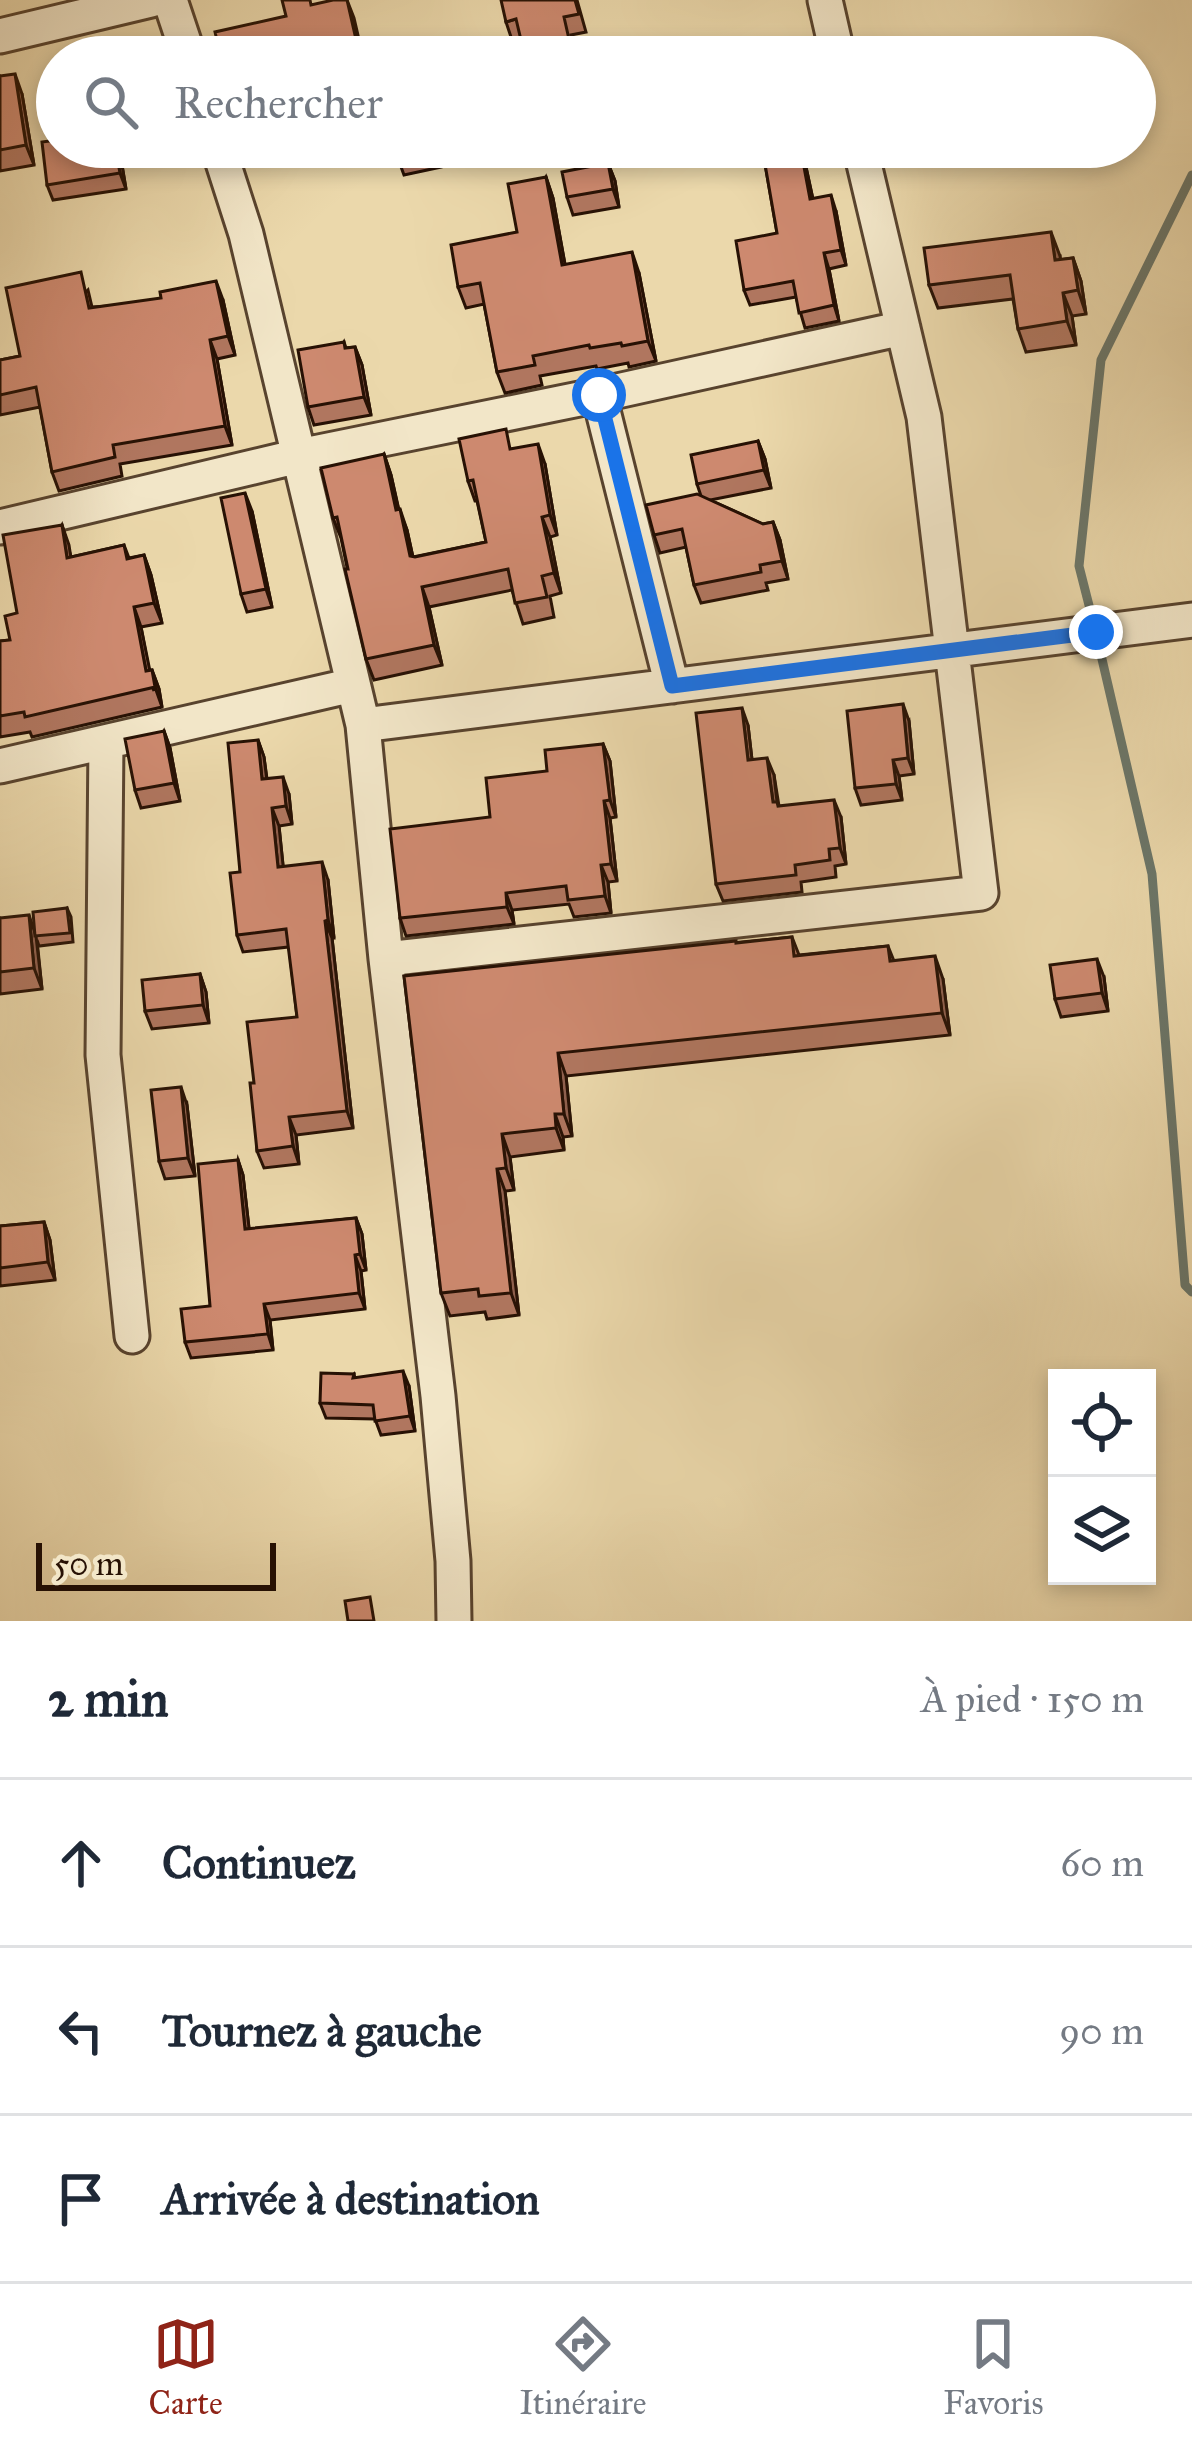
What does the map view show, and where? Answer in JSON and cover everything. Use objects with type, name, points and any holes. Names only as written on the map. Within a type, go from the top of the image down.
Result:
[{"type":"street","points":[[0,36],[151,0]]},
{"type":"street","points":[[170,0],[182,36]]},
{"type":"street","points":[[825,0],[833,36]]},
{"type":"street","points":[[225,168],[246,234],[363,724],[438,1396],[454,1621]]},
{"type":"street","points":[[386,959],[980,893],[924,417],[865,168]]},
{"type":"street","points":[[0,527],[299,456],[903,328]]},
{"type":"street","points":[[599,395],[672,686]]},
{"type":"street","points":[[363,724],[1192,620]]},
{"type":"street","points":[[0,766],[353,685]]},
{"type":"street","points":[[106,742],[104,1054],[132,1336]]},
{"type":"building","points":[[282,0],[310,0],[311,5],[347,0],[355,36],[216,36],[215,32],[286,16]]},
{"type":"building","points":[[501,0],[575,0],[579,14],[564,17],[568,36],[520,36],[516,19],[506,22]]},
{"type":"building","points":[[15,74],[26,145],[0,150],[0,76]]},
{"type":"building","points":[[45,168],[119,168],[120,173],[47,185]]},
{"type":"building","points":[[609,168],[613,189],[567,197],[562,172]]},
{"type":"building","points":[[766,168],[804,168],[810,199],[831,195],[841,250],[824,253],[834,305],[799,313],[793,281],[744,290],[736,241],[777,233]]},
{"type":"building","points":[[546,177],[562,265],[632,252],[648,341],[589,345],[533,356],[535,365],[497,372],[480,283],[458,287],[451,245],[517,232],[508,184]]},
{"type":"building","points":[[1051,232],[1055,260],[1073,258],[1078,290],[1063,293],[1067,321],[1018,329],[1010,275],[929,285],[924,248]]},
{"type":"building","points":[[81,272],[89,308],[161,298],[160,292],[216,281],[228,336],[210,340],[225,426],[113,445],[115,457],[52,472],[36,387],[0,395],[0,360],[20,356],[6,288]]},
{"type":"building","points":[[344,342],[345,348],[355,347],[364,397],[308,407],[298,350]]},
{"type":"building","points":[[506,429],[510,449],[538,444],[550,515],[542,517],[554,573],[542,576],[547,597],[515,603],[508,569],[422,587],[434,645],[366,659],[337,517],[333,518],[321,468],[384,454],[396,510],[400,509],[410,556],[415,557],[486,542],[459,439]]},
{"type":"building","points":[[758,441],[764,470],[697,484],[691,455]]},
{"type":"building","points":[[245,493],[266,589],[241,594],[221,498]]},
{"type":"building","points":[[697,494],[763,524],[773,522],[782,561],[760,565],[761,572],[694,585],[682,529],[654,535],[646,505]]},
{"type":"building","points":[[62,525],[67,558],[124,545],[127,559],[144,555],[154,603],[134,607],[146,671],[152,670],[155,687],[25,717],[24,712],[0,716],[0,641],[10,640],[5,616],[17,613],[3,535]]},
{"type":"building","points":[[903,704],[908,758],[893,760],[896,784],[855,788],[847,711]]},
{"type":"building","points":[[742,708],[748,760],[767,758],[773,802],[778,806],[834,800],[840,848],[829,849],[830,860],[795,865],[796,875],[716,884],[696,713]]},
{"type":"building","points":[[164,731],[174,783],[135,790],[125,739]]},
{"type":"building","points":[[258,740],[262,779],[283,777],[286,806],[272,808],[278,867],[322,862],[347,1111],[289,1117],[293,1146],[257,1151],[247,1022],[297,1017],[286,929],[237,935],[230,873],[240,872],[228,743]]},
{"type":"building","points":[[603,744],[611,864],[601,865],[605,896],[568,900],[566,886],[506,893],[507,907],[400,918],[390,829],[490,817],[486,778],[547,771],[545,750]]},
{"type":"building","points":[[67,908],[70,933],[35,936],[33,912]]},
{"type":"building","points":[[29,915],[34,968],[0,972],[0,918]]},
{"type":"building","points":[[792,937],[794,956],[888,946],[890,961],[935,956],[942,1013],[558,1053],[564,1114],[555,1114],[556,1128],[502,1134],[506,1168],[497,1169],[511,1293],[479,1296],[478,1289],[441,1293],[404,976]]},
{"type":"building","points":[[1097,959],[1102,993],[1055,999],[1050,965]]},
{"type":"building","points":[[200,974],[203,1005],[145,1011],[142,980]]},
{"type":"building","points":[[181,1087],[188,1158],[159,1161],[151,1090]]},
{"type":"building","points":[[238,1160],[245,1229],[356,1218],[359,1293],[264,1304],[268,1334],[185,1342],[181,1309],[210,1306],[198,1164]]},
{"type":"building","points":[[44,1222],[48,1262],[0,1268],[0,1226]]},
{"type":"building","points":[[403,1371],[410,1416],[375,1421],[373,1405],[320,1403],[321,1373],[354,1374],[353,1378]]},
{"type":"building","points":[[370,1597],[374,1621],[348,1621],[345,1601]]},
{"type":"waterway","points":[[1094,625],[1079,566],[1101,360],[1192,175]]},
{"type":"waterway","points":[[1098,642],[1152,874],[1185,1285],[1192,1292]]},
{"type":"route","points":[[599,395],[672,686],[1096,632]]}]
